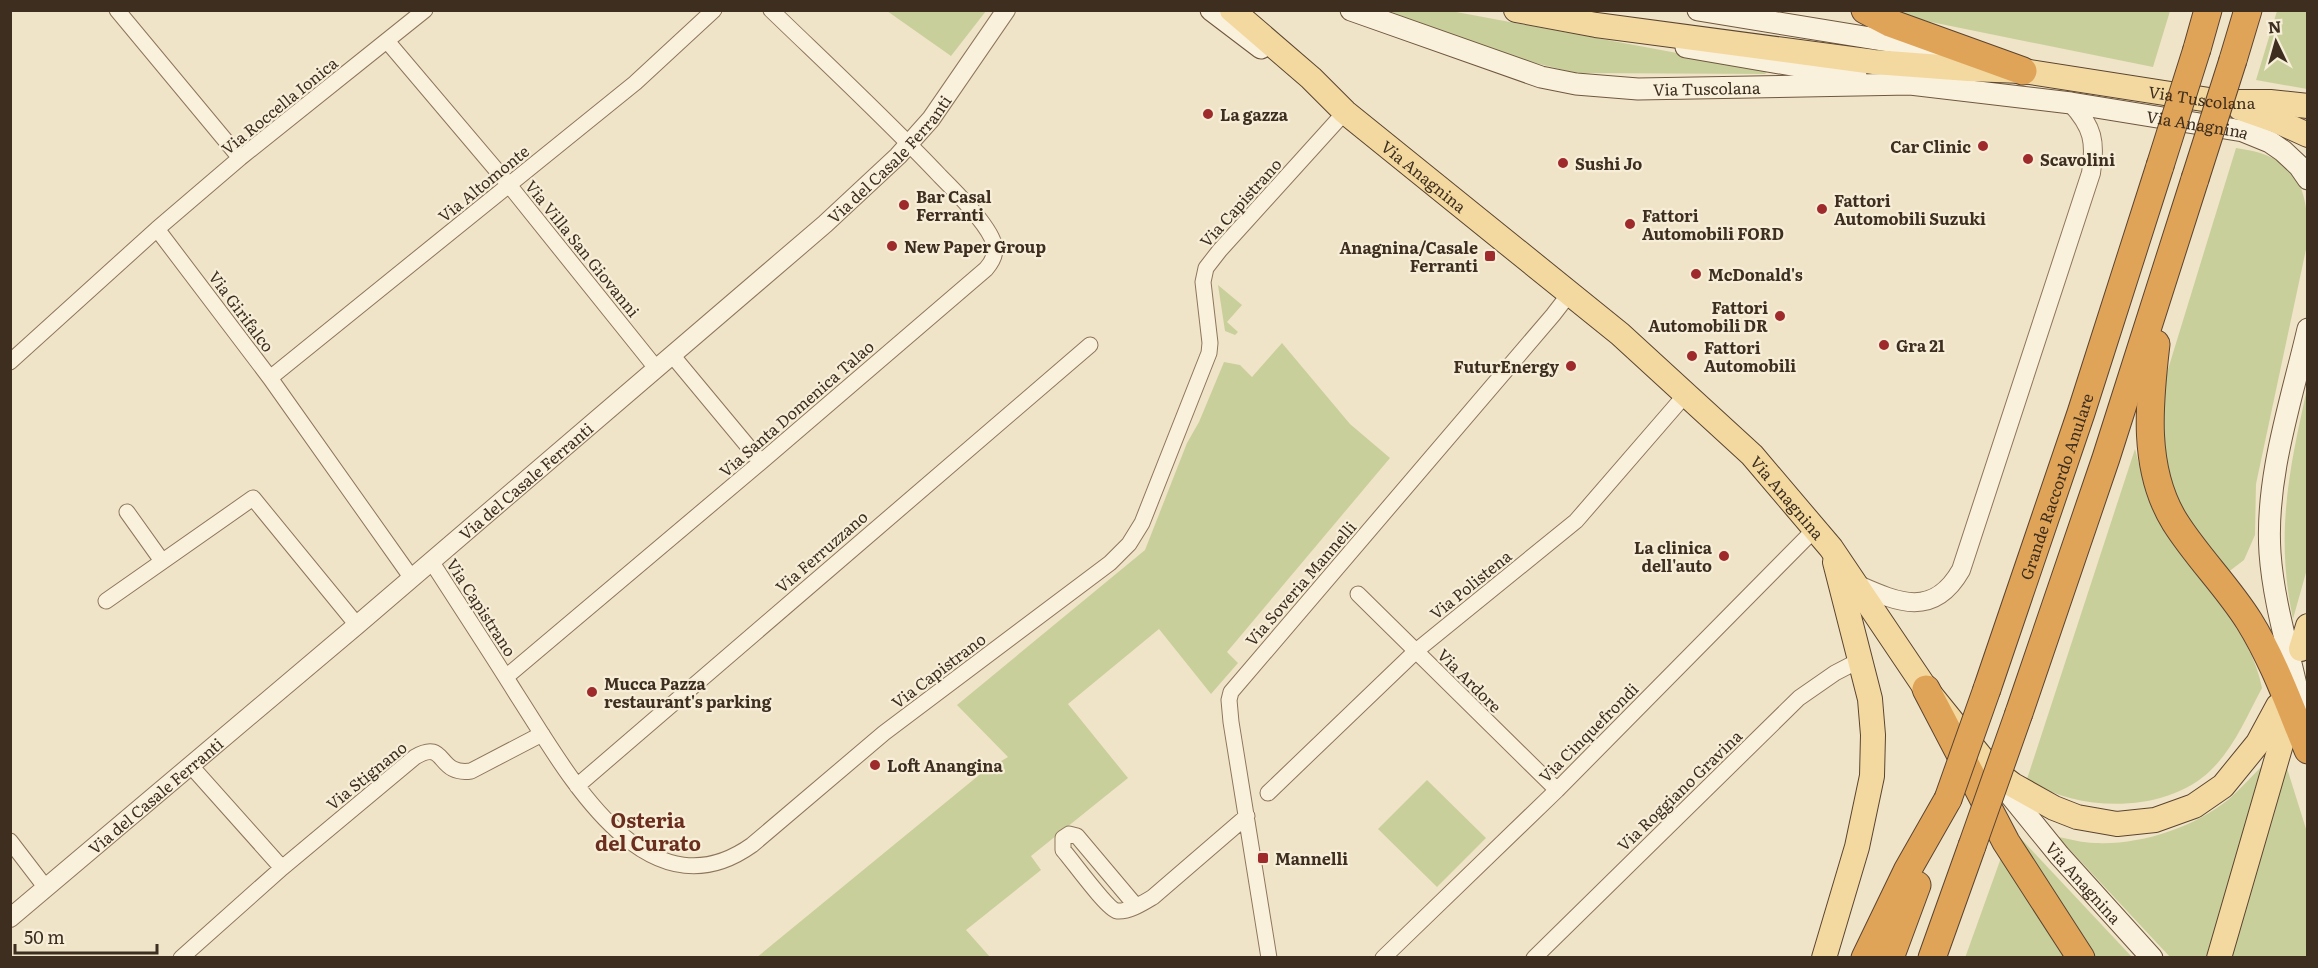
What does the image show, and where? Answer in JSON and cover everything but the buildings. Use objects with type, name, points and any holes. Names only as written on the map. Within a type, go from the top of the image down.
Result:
[{"type":"highway","points":[[1865,10],[1890,22],[2023,70]]},
{"type":"highway","name":"Grande Raccordo Anulare","points":[[1890,957],[1987,689],[2081,413],[2208,10]]},
{"type":"highway","points":[[1932,957],[2070,567],[2248,10]]},
{"type":"highway","points":[[2163,281],[2150,413],[2151,450],[2158,483],[2175,522],[2256,632],[2271,660],[2307,750]]},
{"type":"highway","points":[[1926,689],[2006,842],[2081,957]]},
{"type":"highway","points":[[1865,957],[1907,871],[1948,799]]},
{"type":"main road","points":[[1211,10],[1345,112]]},
{"type":"main road","points":[[1232,10],[1311,78],[1345,112]]},
{"type":"main road","name":"Via Tuscolana","points":[[1351,10],[1541,77],[1576,84],[1638,89],[1910,84],[2072,103]]},
{"type":"main road","name":"Via Tuscolana","points":[[1516,10],[1596,25],[1898,64],[2023,70]]},
{"type":"main road","name":"Via Tuscolana","points":[[1698,10],[1936,49],[2023,70],[2222,102],[2270,102],[2307,106]]},
{"type":"main road","points":[[1596,25],[1706,51],[1910,84]]},
{"type":"main road","points":[[2222,102],[2277,121],[2307,135]]},
{"type":"main road","name":"Via Anagnina","points":[[2072,103],[2250,133],[2283,151],[2299,166],[2307,180]]},
{"type":"main road","name":"Via Anagnina","points":[[1345,112],[1570,292],[1752,455],[1831,548],[1926,689],[2053,848],[2152,957]]},
{"type":"main road","points":[[2307,329],[2275,473],[2270,543],[2275,592],[2298,689],[2307,742]]},
{"type":"main road","points":[[1824,957],[1860,837],[1872,776],[1873,735],[1870,699],[1831,548]]},
{"type":"main road","points":[[2301,649],[2307,626]]},
{"type":"main road","points":[[1989,767],[2041,802],[2077,817],[2117,824],[2155,820],[2194,806],[2223,786],[2258,743],[2278,706]]},
{"type":"main road","points":[[2219,957],[2284,734]]},
{"type":"street","points":[[117,10],[240,158]]},
{"type":"street","name":"Via Roccella Ionica","points":[[157,229],[240,158],[425,10]]},
{"type":"street","name":"Via Altomonte","points":[[270,378],[635,82],[714,10]]},
{"type":"street","name":"Via Santa Domenica Talao","points":[[506,677],[762,462],[986,268],[993,259],[994,243],[955,191],[771,10]]},
{"type":"street","name":"Via del Casale Ferranti","points":[[10,918],[357,625],[825,224],[909,144],[956,86],[1006,10]]},
{"type":"street","name":"Via Villa San Giovanni","points":[[387,41],[509,184],[656,368]]},
{"type":"street","points":[[1856,584],[1890,599],[1918,602],[1935,597],[1944,591],[1952,585],[1961,570],[2091,173],[2094,153],[2092,135],[2086,121],[2072,103]]},
{"type":"street","name":"Via Capistrano","points":[[431,561],[577,786],[614,828],[653,855],[669,863],[699,867],[724,860],[752,844],[884,733],[1116,558],[1129,544],[1142,523],[1209,353],[1210,343],[1203,282],[1206,268],[1345,112]]},
{"type":"street","points":[[10,362],[157,229]]},
{"type":"street","name":"Via Girifalco","points":[[157,229],[270,378],[411,577]]},
{"type":"street","name":"Via Soveria Mannelli","points":[[1269,957],[1229,704],[1233,687],[1410,483],[1570,292]]},
{"type":"street","name":"Via Ferruzzano","points":[[577,786],[1090,345]]},
{"type":"street","points":[[672,355],[762,462]]},
{"type":"street","name":"Via Polistena","points":[[1268,793],[1416,651],[1576,520],[1686,394]]},
{"type":"street","points":[[106,601],[253,498],[357,625]]},
{"type":"street","points":[[127,512],[162,561]]},
{"type":"street","name":"Via Cinquefrondi","points":[[1383,957],[1557,790],[1815,529]]},
{"type":"street","name":"Via Ardore","points":[[1358,594],[1557,790]]},
{"type":"street","name":"Via Roggiano Gravina","points":[[1534,957],[1799,698],[1835,672],[1860,660]]},
{"type":"street","name":"Via Stignano","points":[[181,957],[282,868],[422,753],[433,751],[450,769],[460,772],[471,771],[542,734]]},
{"type":"street","points":[[190,766],[282,868]]},
{"type":"street","points":[[1137,906],[1077,836],[1069,834],[1063,838],[1063,849],[1109,907],[1123,911],[1137,906],[1153,897],[1247,816]]},
{"type":"street","points":[[10,841],[46,888]]},
{"type":"green space","points":[[986,10],[951,56],[887,11]]},
{"type":"green space","points":[[1388,11],[1451,11],[1763,69],[1767,72],[1765,74],[1576,73],[1527,61]]},
{"type":"green space","points":[[1890,11],[2170,11],[2153,67],[1926,21]]},
{"type":"green space","points":[[2277,11],[2307,11],[2307,89],[2256,80]]},
{"type":"green space","points":[[2236,148],[2273,158],[2294,176],[2301,188],[2305,203],[2308,240],[2256,484],[2255,535],[2244,560],[2227,573],[2185,523],[2160,468],[2165,379]]},
{"type":"green space","points":[[1218,285],[1242,305],[1227,322],[1238,332],[1235,335],[1225,331]]},
{"type":"green space","points":[[1282,343],[1350,424],[1390,458],[1227,652],[1238,663],[1211,694],[1159,629],[1068,704],[1128,778],[1031,856],[1041,870],[966,930],[990,957],[756,958],[984,771],[1008,757],[957,705],[1145,550],[1187,443],[1199,422],[1224,362],[1240,365],[1252,377]]},
{"type":"green space","points":[[2307,389],[2307,569],[2293,619],[2285,559],[2286,503]]},
{"type":"green space","points":[[2135,449],[2148,494],[2162,526],[2180,554],[2236,627],[2256,667],[2262,688],[2227,752],[2211,770],[2192,784],[2171,795],[2146,801],[2121,804],[2095,803],[2047,790],[2027,779]]},
{"type":"green space","points":[[2286,765],[2307,832],[2307,957],[2231,958]]},
{"type":"green space","points":[[2262,766],[2266,768],[2206,957],[2170,957],[2058,837],[2095,843],[2112,843],[2166,833],[2215,809],[2229,799]]},
{"type":"green space","points":[[1427,780],[1486,838],[1437,887],[1378,829]]},
{"type":"green space","points":[[2011,828],[2132,957],[2088,957]]},
{"type":"green space","points":[[2002,855],[2066,957],[1965,958]]},
{"type":"place","name":"La gazza","points":[[1208,114]]},
{"type":"place","name":"Car Clinic","points":[[1983,146]]},
{"type":"place","name":"Scavolini","points":[[2028,159]]},
{"type":"place","name":"Sushi Jo","points":[[1563,163]]},
{"type":"place","name":"Bar Casal Ferranti","points":[[904,205]]},
{"type":"place","name":"Fattori Automobili Suzuki","points":[[1822,209]]},
{"type":"place","name":"Fattori Automobili FORD","points":[[1630,224]]},
{"type":"place","name":"New Paper Group","points":[[892,246]]},
{"type":"place","name":"Anagnina/Casale Ferranti","points":[[1490,256]]},
{"type":"place","name":"McDonald's","points":[[1696,274]]},
{"type":"place","name":"Fattori Automobili DR","points":[[1780,316]]},
{"type":"place","name":"Gra 21","points":[[1884,345]]},
{"type":"place","name":"Fattori Automobili","points":[[1692,356]]},
{"type":"place","name":"FuturEnergy","points":[[1571,366]]},
{"type":"place","name":"La clinica dell'auto","points":[[1724,556]]},
{"type":"place","name":"Mucca Pazza restaurant's parking","points":[[592,692]]},
{"type":"place","name":"Loft Anangina","points":[[875,765]]},
{"type":"place","name":"Mannelli","points":[[1263,858]]},
{"type":"district","name":"Osteria del Curato","points":[[648,830]]}]
